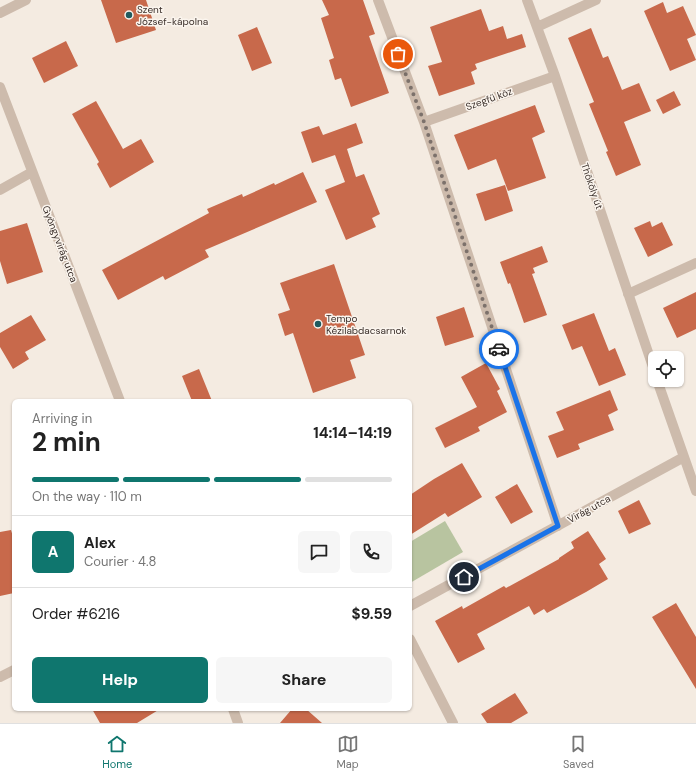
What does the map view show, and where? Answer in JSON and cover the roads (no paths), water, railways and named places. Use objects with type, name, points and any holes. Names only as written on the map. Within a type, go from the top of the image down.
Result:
[{"type":"street","points":[[0,13],[26,0]]},
{"type":"street","points":[[378,0],[424,122],[558,526]]},
{"type":"street","name":"Thököly út","points":[[527,0],[555,76],[648,353]]},
{"type":"street","points":[[537,27],[596,0]]},
{"type":"street","name":"Szegfű köz","points":[[424,122],[555,76]]},
{"type":"street","name":"Gyöngyvirág utca","points":[[0,87],[119,399]]},
{"type":"street","points":[[0,190],[32,172]]},
{"type":"street","points":[[628,294],[696,263]]},
{"type":"street","points":[[660,387],[696,491]]},
{"type":"street","name":"Virág utca","points":[[412,605],[684,457]]},
{"type":"street","points":[[412,643],[453,723]]},
{"type":"street","points":[[0,677],[12,671]]},
{"type":"street","points":[[234,711],[238,723]]},
{"type":"place","name":"Szent József-kápolna","points":[[129,15]]},
{"type":"place","name":"Tempo Kézilabdacsarnok","points":[[318,324]]}]
